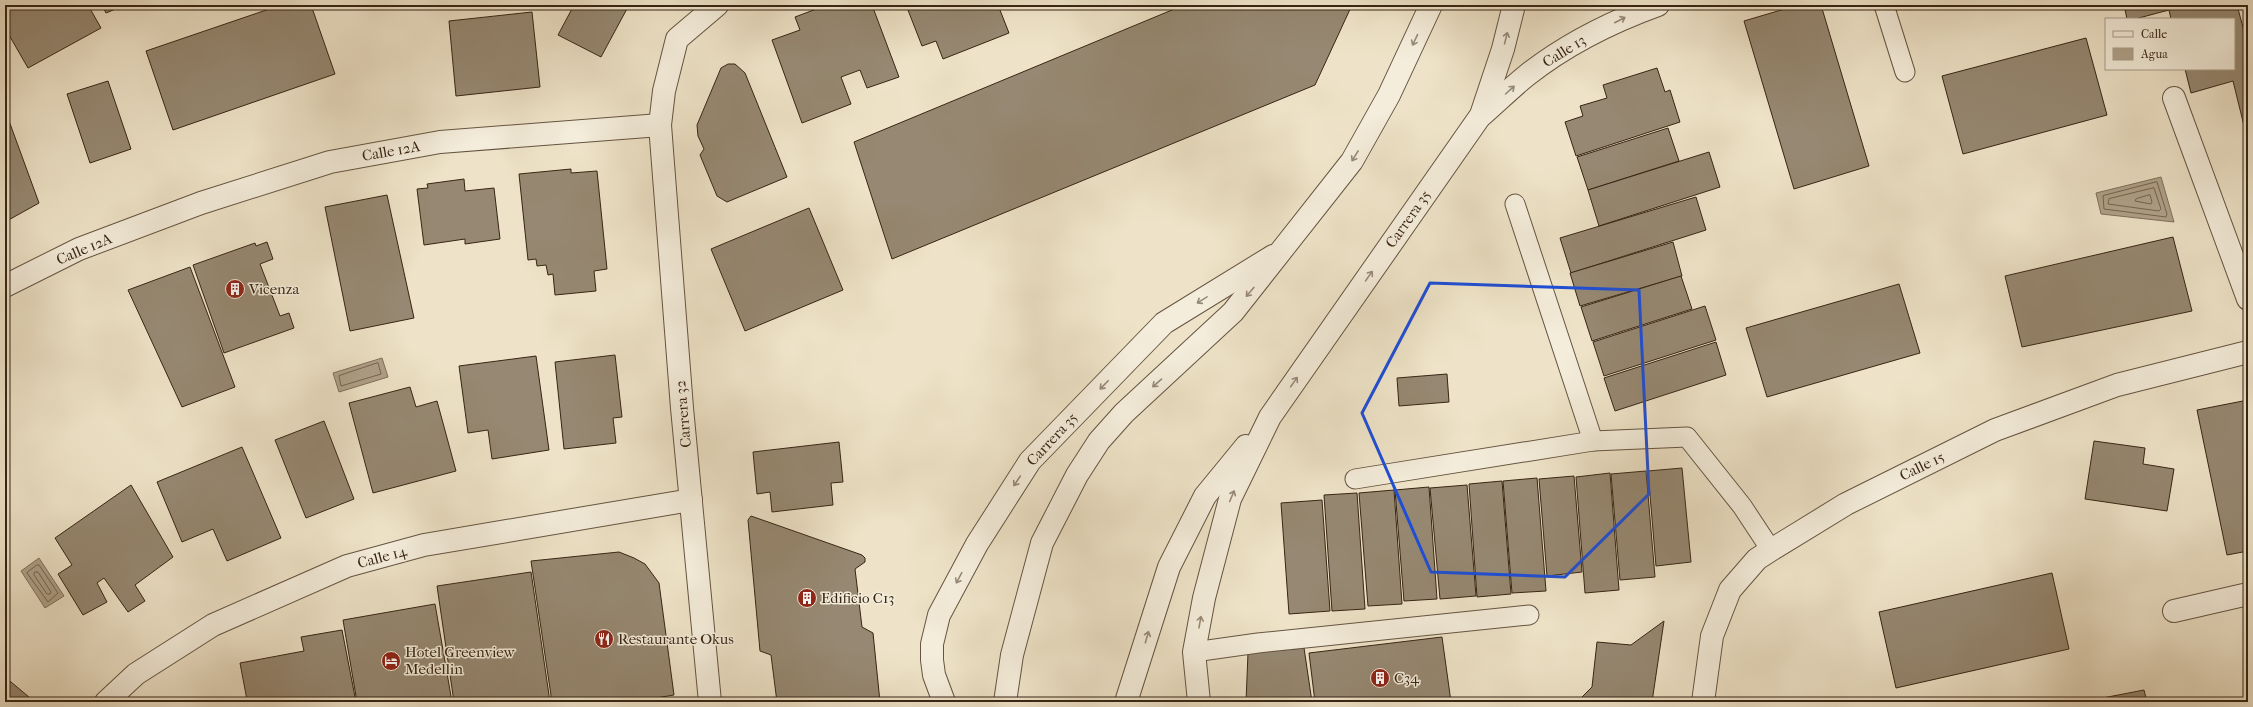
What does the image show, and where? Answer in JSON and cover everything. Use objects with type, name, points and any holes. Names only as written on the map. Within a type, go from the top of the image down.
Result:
[{"type":"street","points":[[660,125],[664,91],[677,39],[717,5]]},
{"type":"street","name":"Carrera 35","points":[[1005,702],[1012,655],[1042,543],[1077,475],[1099,441],[1124,414],[1233,312],[1352,160],[1389,94],[1431,5]]},
{"type":"street","name":"Carrera 35","points":[[1126,702],[1169,567],[1205,496],[1270,417],[1481,115],[1503,49],[1514,5]]},
{"type":"street","name":"Calle 13","points":[[1481,115],[1526,76],[1576,42],[1630,15],[1658,5]]},
{"type":"street","points":[[2174,98],[2248,299]]},
{"type":"street","name":"Calle 12A","points":[[5,286],[79,249],[201,203],[330,162],[440,142],[660,125]]},
{"type":"street","name":"Carrera 32","points":[[660,125],[682,408],[710,702]]},
{"type":"street","name":"Carrera 35","points":[[944,702],[934,676],[932,660],[934,629],[939,615],[977,544],[1030,461],[1164,323],[1282,250]]},
{"type":"street","name":"Calle 15","points":[[1703,702],[1712,636],[1730,590],[1757,559],[1771,550],[1846,504],[1995,430],[2117,386],[2248,352]]},
{"type":"street","name":"Carrera 35","points":[[1199,702],[1194,652],[1204,598],[1230,499],[1270,417]]},
{"type":"street","name":"Calle 14","points":[[106,702],[136,674],[213,626],[347,566],[424,546],[691,500]]},
{"type":"street","points":[[2174,611],[2248,594]]},
{"type":"lane","points":[[1884,5],[1905,72]]},
{"type":"lane","points":[[1516,204],[1593,441]]},
{"type":"lane","points":[[1355,479],[1593,441],[1687,437],[1742,506],[1771,550]]},
{"type":"lane","points":[[1194,652],[1266,642],[1529,615]]},
{"type":"highlighted area","points":[[1430,283],[1639,290],[1649,494],[1565,577],[1431,572],[1362,413]]},
{"type":"water","points":[[2161,177],[2174,222],[2101,214],[2096,193]]},
{"type":"water","points":[[382,358],[388,377],[339,392],[333,373]]},
{"type":"water","points":[[39,558],[64,596],[45,608],[21,571]]},
{"type":"building","points":[[5,5],[88,5],[101,28],[28,68],[5,28]]},
{"type":"building","points":[[102,5],[125,5],[106,13]]},
{"type":"building","points":[[281,5],[311,5],[335,74],[173,130],[146,51]]},
{"type":"building","points":[[574,5],[629,5],[601,57],[558,35]]},
{"type":"building","points":[[827,5],[872,5],[899,77],[867,88],[860,70],[841,77],[851,104],[802,123],[772,40],[800,30],[795,17]]},
{"type":"building","points":[[906,5],[998,5],[1009,33],[943,59],[936,41],[922,46]]},
{"type":"building","points":[[1184,5],[1352,5],[1315,85],[892,259],[854,142]]},
{"type":"building","points":[[1798,5],[1821,5],[1869,166],[1794,189],[1744,21]]},
{"type":"building","points":[[2124,5],[2237,5],[2248,46],[2248,134],[2246,134],[2233,81],[2191,93],[2185,70],[2235,70],[2235,18],[2171,18],[2169,10],[2139,18],[2127,18]]},
{"type":"building","points":[[532,12],[540,87],[456,96],[449,21]]},
{"type":"building","points":[[2086,38],[2107,115],[1963,154],[1942,76]]},
{"type":"building","points":[[728,64],[735,64],[745,73],[787,177],[727,202],[717,196],[700,155],[704,149],[698,136],[697,125],[721,68]]},
{"type":"building","points":[[1657,68],[1665,92],[1670,90],[1680,122],[1576,156],[1565,122],[1583,116],[1580,106],[1607,98],[1603,85]]},
{"type":"building","points":[[108,81],[131,149],[90,163],[67,94]]},
{"type":"building","points":[[5,110],[39,203],[5,222]]},
{"type":"building","points":[[1668,128],[1679,161],[1588,190],[1577,157]]},
{"type":"building","points":[[1709,152],[1720,187],[1599,226],[1588,190]]},
{"type":"building","points":[[571,169],[571,173],[597,171],[607,269],[594,271],[596,291],[555,295],[553,274],[548,275],[546,265],[537,266],[536,259],[528,260],[519,174]]},
{"type":"building","points":[[464,179],[465,191],[494,188],[500,239],[465,244],[465,239],[424,245],[417,189],[428,188],[427,184]]},
{"type":"building","points":[[387,195],[414,318],[350,331],[325,207]]},
{"type":"building","points":[[1696,197],[1706,230],[1571,273],[1560,238]]},
{"type":"building","points":[[809,208],[843,290],[745,331],[711,249]]},
{"type":"building","points":[[2173,237],[2192,311],[2022,347],[2005,276]]},
{"type":"building","name":"Vicenza","points":[[267,242],[273,259],[260,264],[280,316],[289,313],[294,328],[224,353],[193,265],[255,243],[256,246]]},
{"type":"building","points":[[1673,242],[1682,276],[1580,306],[1570,273]]},
{"type":"building","points":[[190,267],[235,387],[182,407],[128,290]]},
{"type":"building","points":[[1681,276],[1692,309],[1592,341],[1581,307]]},
{"type":"building","points":[[1899,284],[1920,353],[1767,397],[1746,328]]},
{"type":"building","points":[[1705,306],[1716,340],[1604,376],[1593,342]]},
{"type":"building","points":[[1716,342],[1726,375],[1615,411],[1604,378]]},
{"type":"building","points":[[615,355],[622,417],[613,418],[616,443],[564,449],[555,362]]},
{"type":"building","points":[[536,356],[549,450],[492,459],[488,430],[468,433],[459,366]]},
{"type":"building","points":[[1447,374],[1449,402],[1399,406],[1397,378]]},
{"type":"building","points":[[410,387],[416,407],[437,401],[456,471],[373,493],[349,403]]},
{"type":"building","points":[[2248,400],[2248,551],[2227,555],[2197,410]]},
{"type":"building","points":[[324,421],[354,499],[306,518],[275,440]]},
{"type":"building","points":[[2094,441],[2145,448],[2143,464],[2174,469],[2167,511],[2085,499]]},
{"type":"building","points":[[839,442],[843,482],[831,483],[833,505],[772,512],[770,492],[757,494],[753,452]]},
{"type":"building","points":[[242,447],[281,538],[227,561],[213,529],[182,542],[157,482]]},
{"type":"building","points":[[1682,468],[1691,562],[1656,566],[1648,471]]},
{"type":"building","points":[[1646,471],[1655,577],[1620,580],[1611,474]]},
{"type":"building","points":[[1610,473],[1619,590],[1585,593],[1576,477]]},
{"type":"building","points":[[1574,476],[1582,572],[1547,576],[1539,479]]},
{"type":"building","points":[[1537,478],[1546,591],[1512,593],[1503,481]]},
{"type":"building","points":[[1502,481],[1511,594],[1477,597],[1469,484]]},
{"type":"building","points":[[131,485],[173,557],[135,585],[145,601],[128,612],[104,578],[97,583],[107,602],[83,615],[58,574],[72,565],[55,538]]},
{"type":"building","points":[[1467,485],[1476,596],[1440,599],[1430,488]]},
{"type":"building","points":[[1429,487],[1437,599],[1404,601],[1395,490]]},
{"type":"building","points":[[1394,490],[1402,604],[1368,606],[1359,493]]},
{"type":"building","points":[[1357,493],[1365,609],[1332,611],[1324,495]]},
{"type":"building","points":[[1322,500],[1330,611],[1289,614],[1281,503]]},
{"type":"building","name":"Edificio C13","points":[[751,516],[862,555],[865,558],[865,562],[855,569],[862,627],[873,633],[880,702],[777,702],[771,655],[760,651],[748,520]]},
{"type":"building","name":"Restaurante Okus","points":[[619,552],[645,564],[659,583],[674,695],[632,702],[552,702],[531,561]]},
{"type":"building","points":[[531,572],[550,702],[454,702],[437,586]]},
{"type":"building","points":[[2052,573],[2069,649],[1896,688],[1879,612]]},
{"type":"building","points":[[435,604],[452,702],[357,702],[343,620]]},
{"type":"building","points":[[1664,621],[1652,702],[1567,702],[1579,700],[1592,687],[1597,642],[1631,645]]},
{"type":"building","points":[[342,630],[356,702],[263,702],[262,698],[247,700],[240,663],[304,651],[301,637]]},
{"type":"building","name":"C34","points":[[1442,637],[1451,702],[1315,702],[1309,653]]},
{"type":"building","points":[[1304,648],[1312,702],[1246,702],[1248,653]]},
{"type":"building","points":[[5,677],[35,702],[5,702]]},
{"type":"building","points":[[2144,690],[2147,702],[2082,702]]},
{"type":"place","name":"Vicenza","points":[[235,289]]},
{"type":"place","name":"Edificio C13","points":[[807,598]]},
{"type":"place","name":"Restaurante Okus","points":[[604,639]]},
{"type":"place","name":"Hotel Greenview Medellin","points":[[391,661]]},
{"type":"place","name":"C34","points":[[1380,678]]}]
